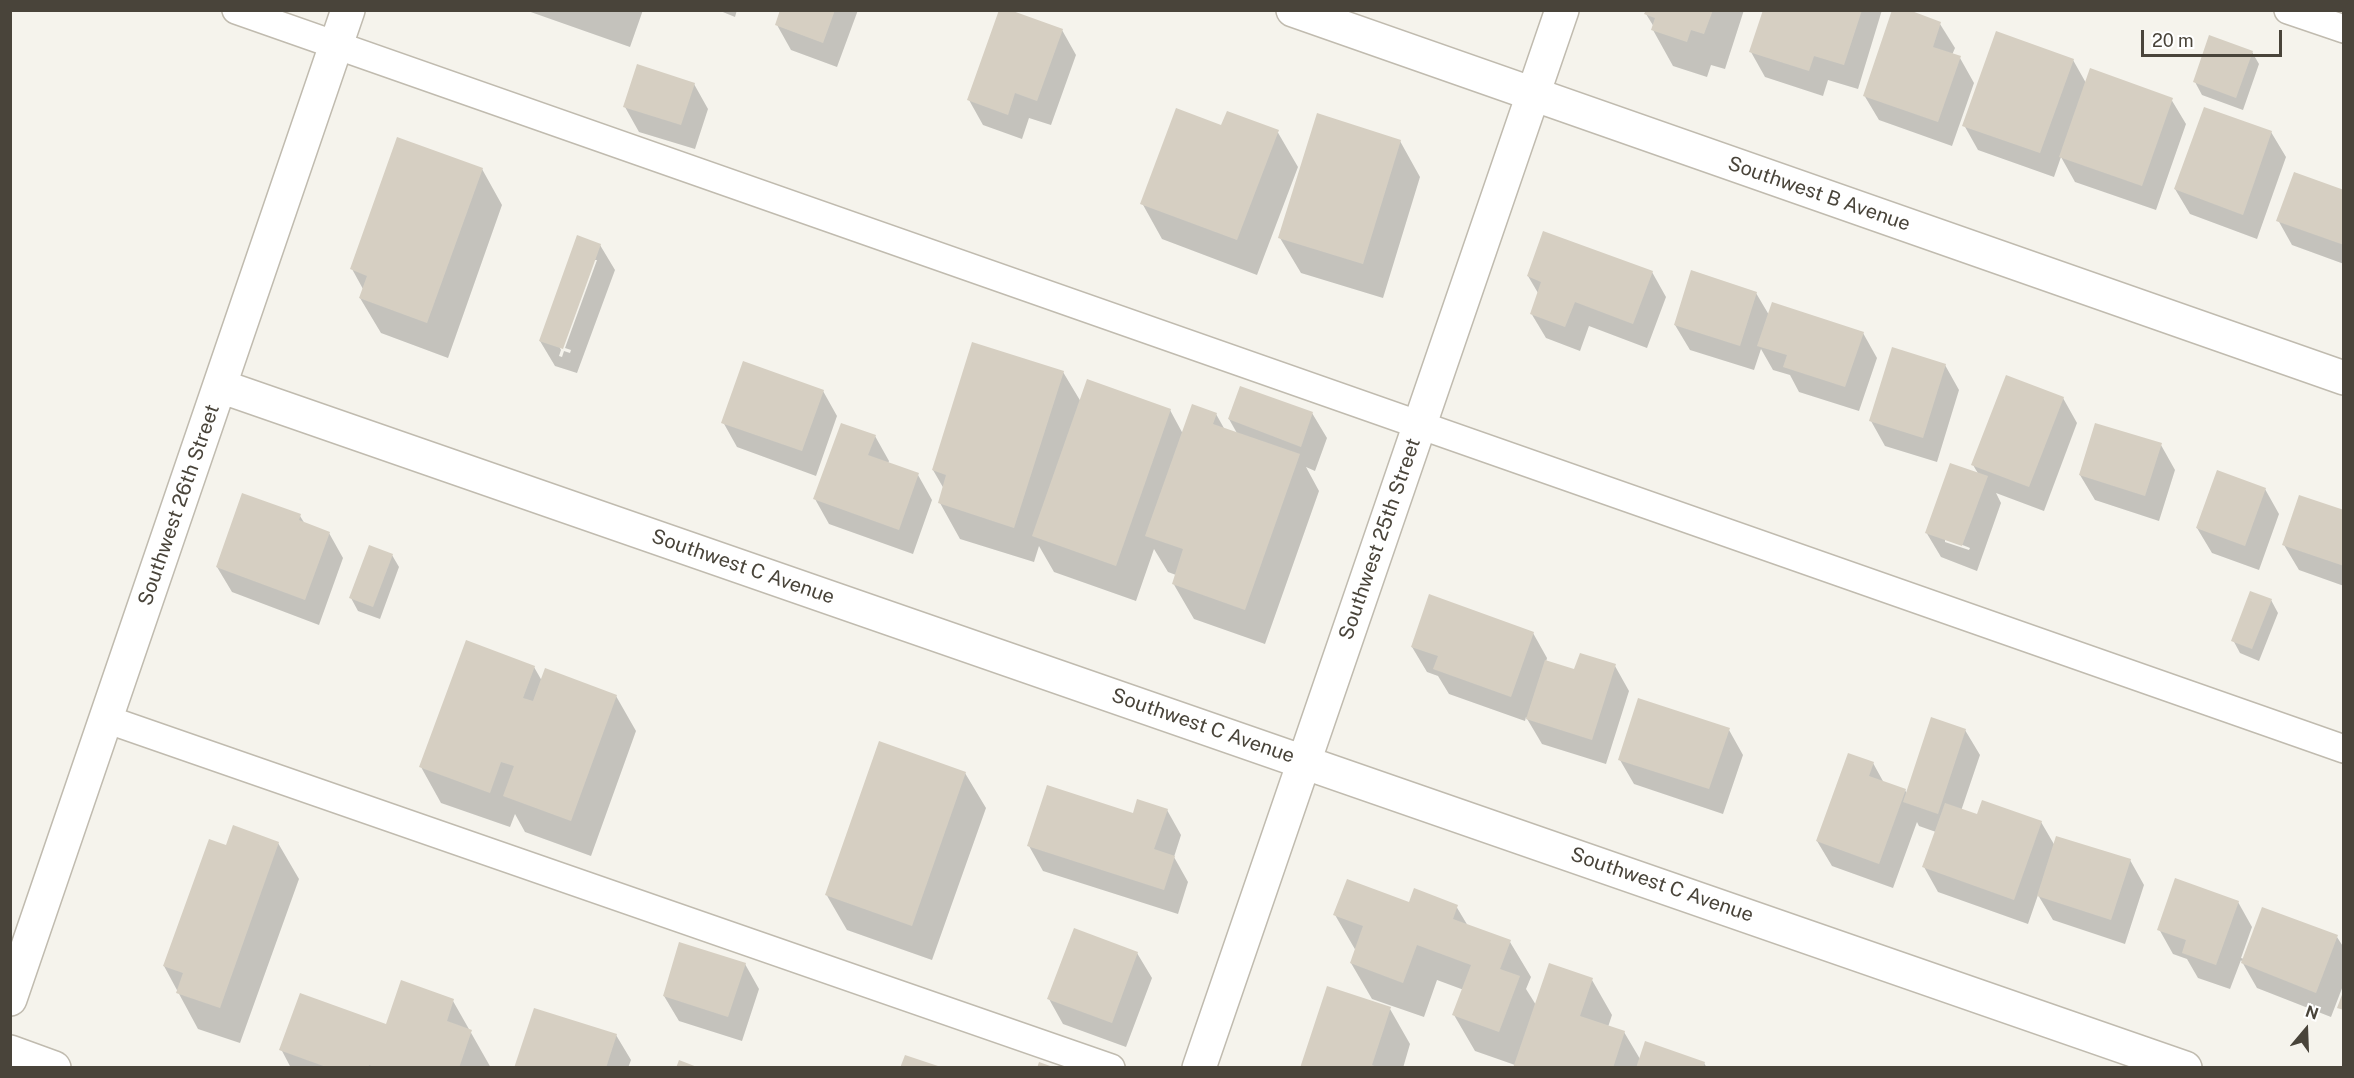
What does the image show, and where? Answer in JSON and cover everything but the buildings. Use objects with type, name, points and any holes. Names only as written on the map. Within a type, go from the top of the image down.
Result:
[{"type":"street","name":"Southwest 26th Street","points":[[10,999],[348,10]]},
{"type":"street","name":"Southwest B Avenue","points":[[1293,10],[2343,378]]},
{"type":"street","name":"Southwest 25th Street","points":[[1198,1068],[1562,10]]},
{"type":"street","name":"Southwest C Avenue","points":[[220,386],[2185,1068]]},
{"type":"street","points":[[10,1052],[54,1068]]},
{"type":"lane","points":[[236,10],[2343,749]]},
{"type":"lane","points":[[2288,10],[2343,29]]},
{"type":"lane","points":[[106,718],[1111,1068]]}]
